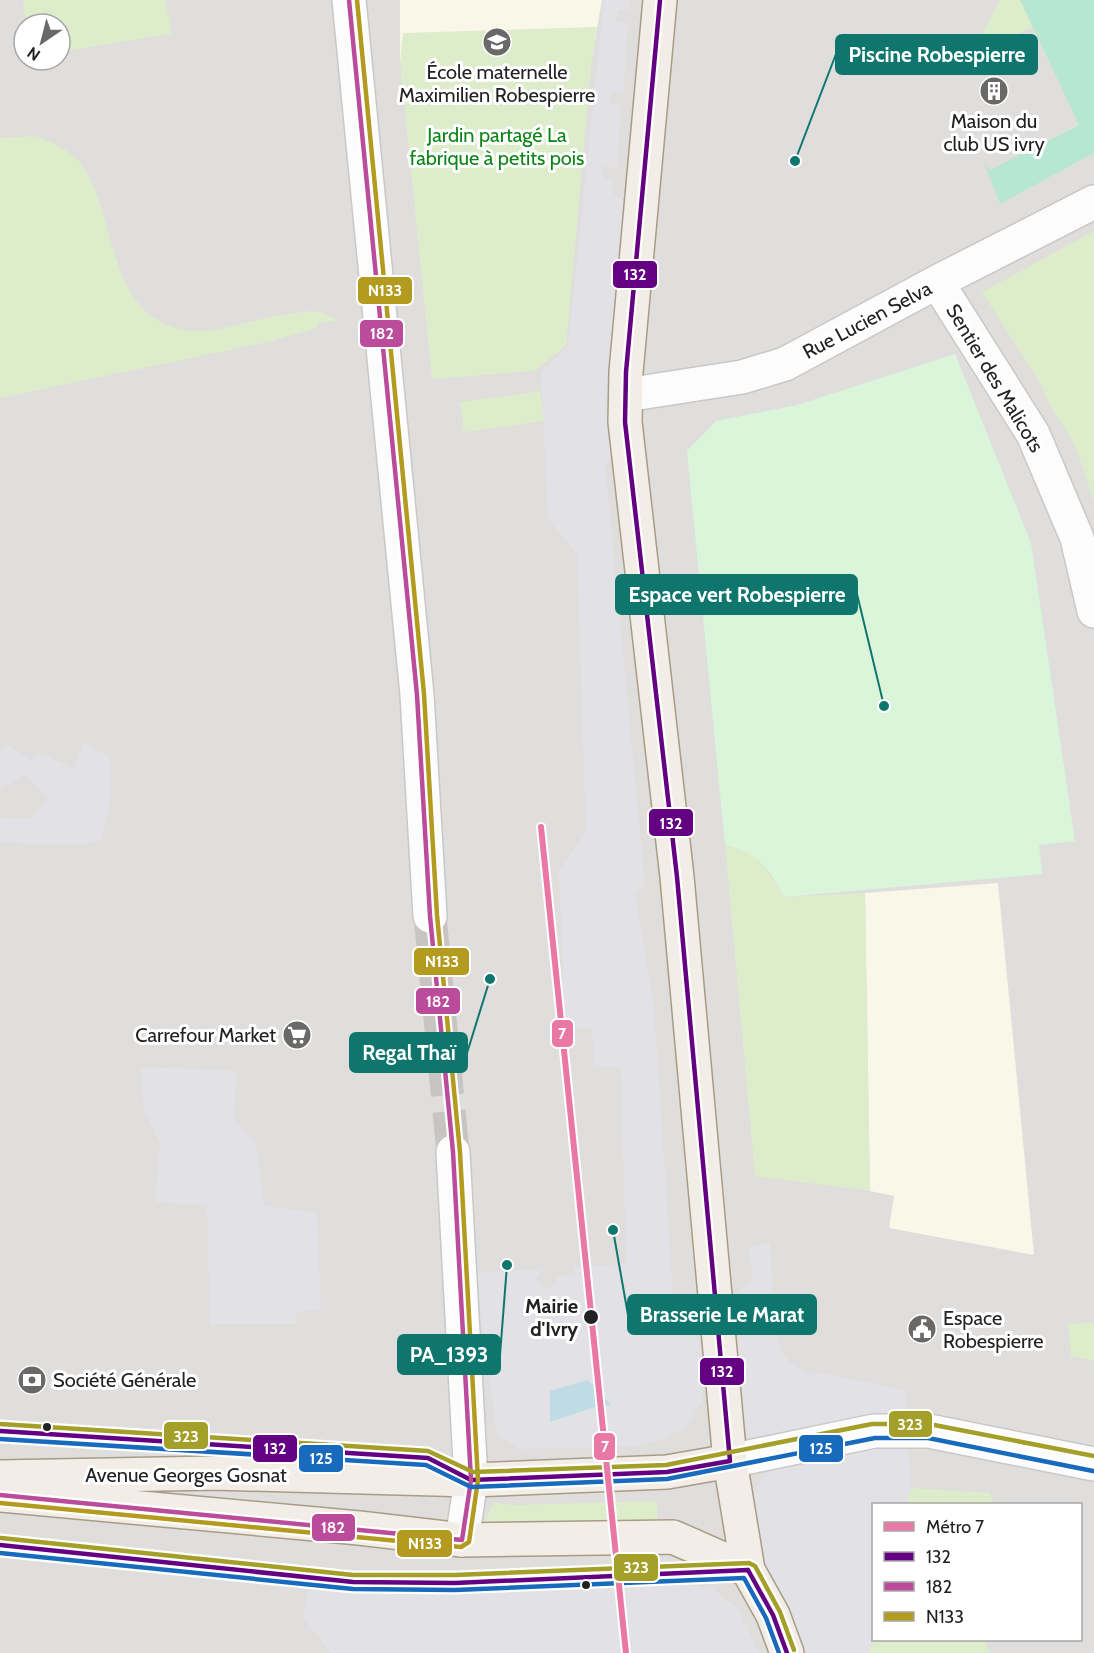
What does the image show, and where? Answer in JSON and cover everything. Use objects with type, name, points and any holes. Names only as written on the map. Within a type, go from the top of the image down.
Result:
[{"type":"main road","points":[[660,0],[625,422],[677,876],[730,1461],[748,1570],[773,1615],[787,1653]]},
{"type":"main road","name":"Avenue Georges Gosnat","points":[[0,1477],[215,1473],[471,1480],[667,1472],[730,1461]]},
{"type":"main road","name":"Avenue Georges Gosnat","points":[[0,1495],[359,1527],[462,1540],[674,1537],[748,1570]]},
{"type":"street","points":[[349,0],[417,695],[430,916]]},
{"type":"street","name":"Rue Lucien Selva","points":[[626,395],[742,377],[785,364],[937,282],[1094,202]]},
{"type":"street","name":"Sentier des Malicots","points":[[937,282],[1033,434],[1077,537],[1094,611]]},
{"type":"street","points":[[453,1152],[471,1480],[462,1540]]},
{"type":"street","points":[[730,1461],[874,1431],[929,1431],[1094,1464]]},
{"type":"shaded area","points":[[0,0],[1094,0],[1094,1653],[0,1653]]},
{"type":"shaded area","name":"École maternelle Maximilien Robespierre","points":[[400,0],[602,0],[592,57],[400,63]]},
{"type":"shaded area","points":[[604,0],[630,0],[629,10],[618,10],[616,21],[628,23],[623,93],[611,92],[609,102],[621,105],[617,168],[603,166],[602,178],[614,180],[612,192],[628,205],[617,458],[605,464],[645,885],[635,893],[654,1007],[673,1298],[699,1341],[703,1400],[687,1426],[663,1439],[640,1446],[520,1449],[503,1439],[496,1428],[475,1273],[546,1269],[541,1271],[536,1279],[538,1284],[547,1290],[557,1283],[557,1277],[575,1275],[574,1267],[626,1264],[621,1067],[594,1067],[592,1028],[565,1029],[559,872],[586,832],[577,554],[548,519],[541,373],[568,346]],"holes":[[[588,1380],[610,1405],[598,1406],[550,1421],[551,1391]]]},
{"type":"shaded area","points":[[83,742],[110,758],[111,796],[102,840],[75,845],[0,842],[0,818],[30,819],[48,798],[26,774],[0,789],[0,753],[7,744],[30,760],[42,754],[74,768]]},
{"type":"shaded area","points":[[998,883],[1034,1255],[889,1228],[894,1196],[870,1191],[865,893]]},
{"type":"shaded area","points":[[141,1067],[236,1071],[234,1120],[256,1143],[264,1206],[317,1213],[321,1309],[296,1312],[296,1324],[210,1324],[207,1205],[155,1202],[160,1143],[144,1110]]},
{"type":"shaded area","points":[[770,1244],[775,1334],[781,1351],[790,1363],[811,1375],[814,1372],[904,1390],[909,1421],[765,1440],[751,1437],[741,1424],[736,1389],[739,1289],[753,1279],[748,1247]]},
{"type":"shaded area","points":[[908,1441],[911,1488],[907,1503],[872,1503],[873,1641],[869,1653],[803,1653],[757,1555],[751,1512],[755,1490],[766,1475],[778,1465]]},
{"type":"shaded area","points":[[679,1585],[710,1587],[738,1609],[759,1653],[331,1653],[303,1617],[308,1590],[400,1594]]},
{"type":"green space","points":[[23,0],[165,0],[172,34],[72,50],[72,12],[24,12]]},
{"type":"green space","points":[[1000,0],[1094,0],[1094,153],[1000,204],[989,171],[1079,124],[1032,27],[969,58]]},
{"type":"green space","points":[[1020,0],[1094,0],[1094,153],[1000,204],[984,162],[990,170],[1079,125]]},
{"type":"green space","name":"Jardin partagé La fabrique à petits pois","points":[[597,27],[592,57],[566,346],[534,371],[432,379],[400,63],[403,33]]},
{"type":"green space","points":[[35,136],[50,142],[77,159],[87,172],[97,195],[120,271],[131,293],[146,312],[167,325],[195,331],[212,330],[273,316],[308,311],[323,313],[339,321],[318,323],[316,328],[273,341],[0,398],[0,138]]},
{"type":"green space","points":[[1094,231],[1094,501],[1074,443],[1050,406],[1042,386],[982,292]]},
{"type":"green space","points":[[955,354],[1031,543],[1075,841],[1039,845],[1042,874],[784,897],[773,877],[761,863],[746,852],[725,845],[687,451],[716,421],[797,405]]},
{"type":"green space","points":[[540,391],[545,421],[464,432],[460,402]]},
{"type":"green space","points":[[725,845],[756,855],[785,897],[865,893],[870,1191],[755,1176]]},
{"type":"green space","points":[[1094,1322],[1094,1361],[1071,1356],[1068,1324]]},
{"type":"green space","points":[[911,1488],[990,1493],[994,1503],[907,1503]]},
{"type":"green space","points":[[657,1501],[657,1524],[486,1526],[484,1522],[494,1502],[512,1505]]},
{"type":"green space","points":[[872,1640],[985,1641],[990,1653],[869,1653]]},
{"type":"water","points":[[588,1380],[611,1405],[598,1406],[550,1422],[550,1391]]},
{"type":"tunnel","points":[[430,916],[453,1152]]},
{"type":"metro line","name":"7","points":[[541,827],[626,1653]]},
{"type":"transit line","name":"182","points":[[0,1495],[462,1540],[471,1480],[453,1152],[430,916],[417,695],[349,0]]},
{"type":"transit line","name":"N133","points":[[0,1503],[461,1547],[469,1542],[478,1480],[460,1152],[437,915],[424,694],[357,0]]},
{"type":"transit line","name":"132","points":[[0,1431],[428,1458],[471,1480],[667,1472],[730,1461],[677,877],[625,422],[626,372],[660,0]]},
{"type":"transit line","name":"323","points":[[0,1424],[428,1451],[473,1472],[666,1465],[872,1424],[929,1424],[1094,1456]]},
{"type":"transit line","name":"125","points":[[0,1439],[426,1465],[471,1487],[667,1479],[875,1438],[928,1438],[1093,1471]]},
{"type":"transit line","name":"323","points":[[1,1538],[353,1575],[455,1575],[749,1563],[755,1566],[780,1612],[794,1650]]},
{"type":"transit line","name":"132","points":[[0,1545],[353,1582],[455,1583],[748,1570]]},
{"type":"transit line","name":"125","points":[[0,1553],[353,1589],[455,1590],[744,1578],[766,1618],[779,1653]]},
{"type":"transit line","name":"132","points":[[748,1570],[773,1615],[787,1653]]},
{"type":"place","name":"École maternelle Maximilien Robespierre","points":[[497,42]]},
{"type":"place","name":"Maison du club US ivry","points":[[994,91]]},
{"type":"place","name":"Piscine Robespierre","points":[[795,161]]},
{"type":"place","name":"Espace vert Robespierre","points":[[884,706]]},
{"type":"place","name":"Regal Thaï","points":[[490,979]]},
{"type":"place","name":"Carrefour Market","points":[[297,1035]]},
{"type":"place","name":"Brasserie Le Marat","points":[[613,1230]]},
{"type":"place","name":"PA_1393","points":[[507,1265]]},
{"type":"place","name":"Mairie d'Ivry","points":[[591,1317]]},
{"type":"place","name":"Espace Robespierre","points":[[922,1329]]},
{"type":"place","name":"Société Générale","points":[[32,1380]]}]
